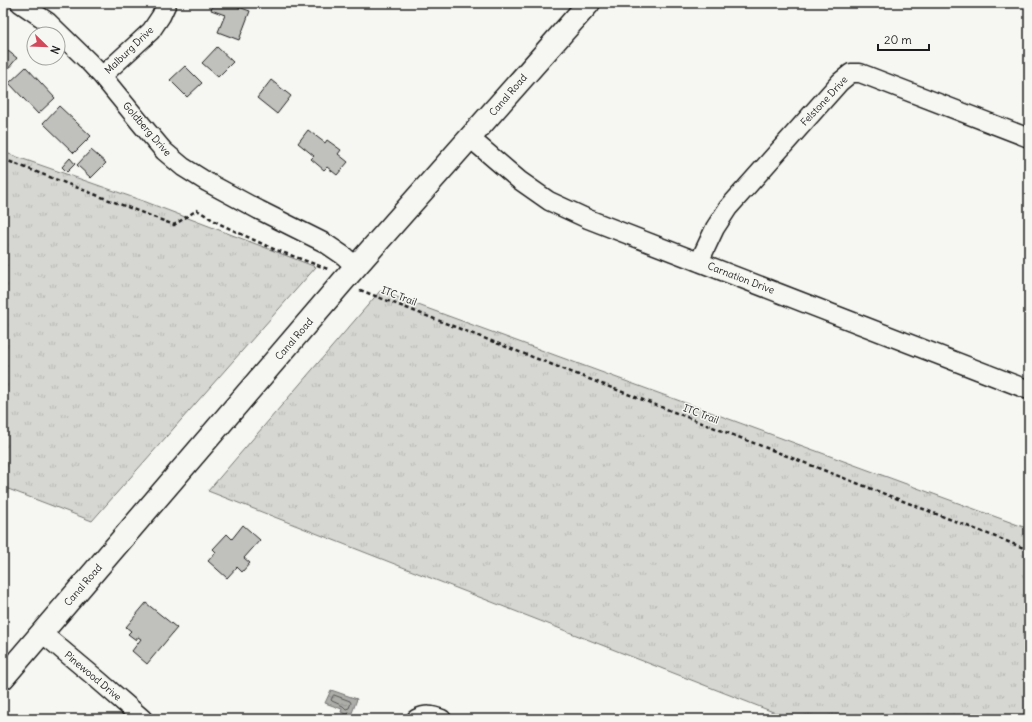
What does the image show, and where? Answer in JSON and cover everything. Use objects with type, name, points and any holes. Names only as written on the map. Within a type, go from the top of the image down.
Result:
[{"type":"street","name":"Goldberg Drive","points":[[20,3],[48,22],[88,61],[164,151],[183,167],[207,182],[325,243],[335,249],[356,267]]},
{"type":"street","name":"Malburg Drive","points":[[102,76],[151,31],[161,16],[167,3]]},
{"type":"street","name":"Canal Road","points":[[3,678],[356,267],[589,3]]},
{"type":"street","name":"Felstone Drive","points":[[699,262],[715,228],[728,208],[840,82],[851,73],[864,74],[1029,138]]},
{"type":"street","name":"Carnation Drive","points":[[470,138],[519,180],[549,201],[588,219],[1029,390]]},
{"type":"street","name":"Pinewood Drive","points":[[42,633],[144,719]]},
{"type":"street","points":[[419,717],[430,715],[442,719]]},
{"type":"path","points":[[3,159],[174,225],[197,210],[218,223],[271,248],[327,268]]},
{"type":"path","name":"ITC Trail","points":[[367,292],[1029,550]]},
{"type":"green space","points":[[3,152],[146,202],[316,267],[92,521],[3,487]]},
{"type":"green space","points":[[380,291],[1029,529],[1029,719],[791,719],[208,491]]},
{"type":"water","points":[[331,690],[357,699],[352,713],[349,712],[348,715],[341,712],[342,709],[325,703]]},
{"type":"building","points":[[214,3],[234,3],[233,5],[250,11],[239,40],[218,32],[225,15],[211,10]]},
{"type":"building","points":[[3,47],[17,58],[3,75]]},
{"type":"building","points":[[217,47],[233,62],[218,77],[202,63]]},
{"type":"building","points":[[185,66],[202,83],[187,97],[170,80]]},
{"type":"building","points":[[26,67],[55,98],[38,114],[9,83]]},
{"type":"building","points":[[271,80],[291,96],[277,114],[257,98]]},
{"type":"building","points":[[59,106],[91,136],[74,153],[43,123]]},
{"type":"building","points":[[308,130],[325,143],[327,140],[341,150],[338,154],[348,162],[337,175],[327,167],[324,170],[311,159],[314,156],[298,143]]},
{"type":"building","points":[[91,150],[106,163],[91,178],[77,165]]},
{"type":"building","points":[[70,158],[75,164],[67,172],[62,167]]},
{"type":"building","points":[[243,525],[260,540],[244,558],[250,563],[242,572],[237,567],[227,578],[208,561],[216,552],[213,549],[227,534],[232,539]]},
{"type":"building","points":[[146,603],[177,628],[147,664],[132,651],[141,639],[138,637],[136,640],[128,634],[131,631],[126,627]]}]
